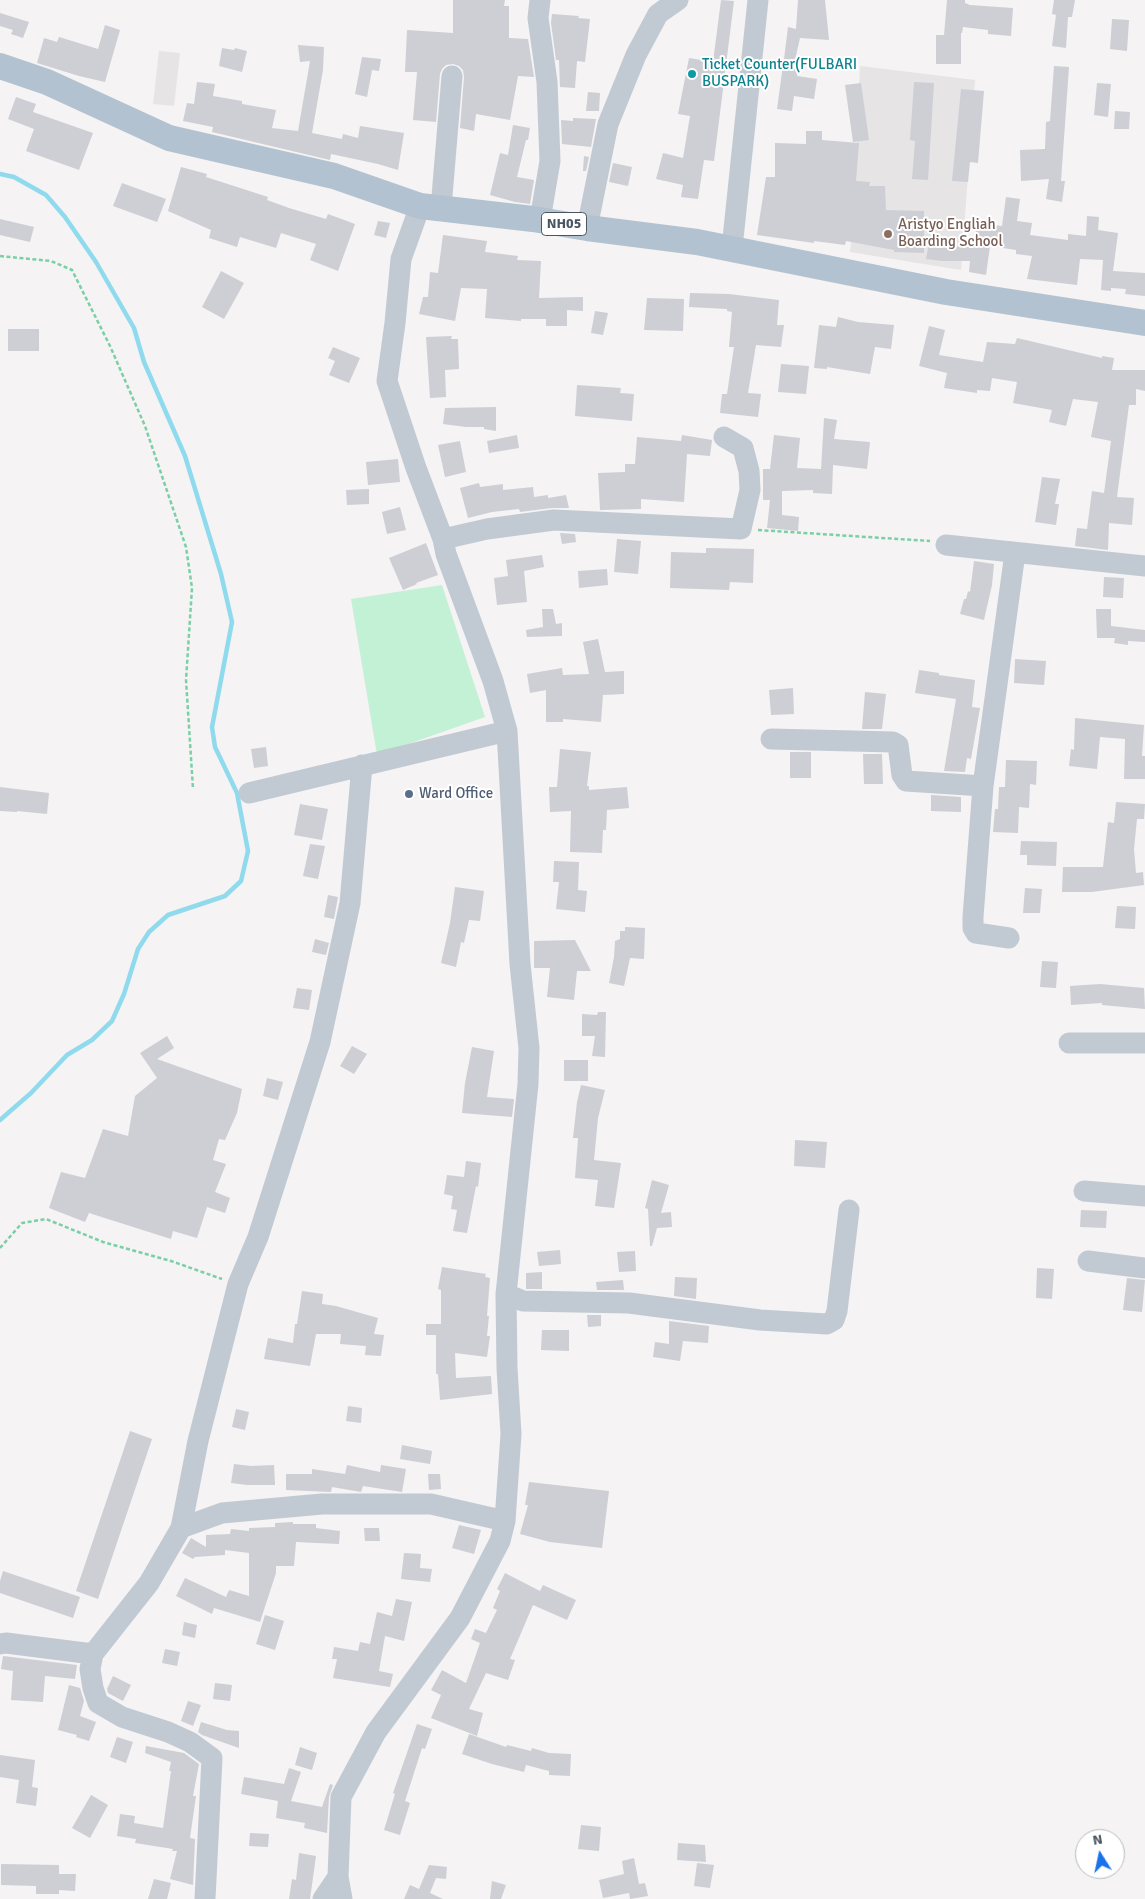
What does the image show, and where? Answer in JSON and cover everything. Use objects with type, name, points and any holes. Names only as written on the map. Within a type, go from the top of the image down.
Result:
[{"type":"main road","name":"NH05","points":[[0,66],[47,82],[169,138],[334,176],[431,207],[697,242],[946,292],[1145,323]]},
{"type":"street","points":[[540,0],[538,18],[547,82],[550,161],[540,220]]},
{"type":"street","points":[[587,228],[608,124],[636,55],[658,14],[678,0]]},
{"type":"street","points":[[732,248],[758,0]]},
{"type":"street","points":[[342,1899],[338,1877],[341,1798],[376,1732],[460,1618],[500,1541],[505,1521],[511,1434],[507,1368],[506,1294],[513,1216],[525,1128],[529,1048],[520,964],[508,780],[507,731],[493,681],[446,554],[443,539],[416,468],[387,381],[401,259],[431,207],[452,76]]},
{"type":"street","points":[[443,539],[487,529],[554,520],[741,529],[750,490],[749,471],[743,448],[724,437]]},
{"type":"street","points":[[946,545],[1145,566]]},
{"type":"street","points":[[1009,938],[986,936],[976,933],[973,928],[983,786],[1014,553]]},
{"type":"street","points":[[249,793],[507,731]]},
{"type":"street","points":[[771,739],[893,742],[898,745],[902,775],[906,781],[983,786]]},
{"type":"street","points":[[205,1899],[212,1758],[190,1742],[168,1732],[122,1717],[98,1704],[90,1669],[94,1654],[149,1583],[181,1528],[198,1442],[238,1284],[258,1237],[320,1042],[350,903],[362,765]]},
{"type":"street","points":[[1069,1043],[1145,1043]]},
{"type":"street","points":[[1084,1191],[1145,1196]]},
{"type":"street","points":[[506,1294],[523,1301],[629,1303],[760,1320],[827,1324],[834,1320],[837,1312],[849,1210]]},
{"type":"street","points":[[1088,1261],[1145,1268]]},
{"type":"street","points":[[181,1528],[222,1513],[322,1504],[431,1504],[505,1521]]},
{"type":"street","points":[[0,1644],[6,1643],[94,1654]]},
{"type":"street","points":[[324,1899],[338,1877]]},
{"type":"path","points":[[0,256],[51,261],[72,270],[117,361],[145,426],[186,547],[192,588],[186,680],[193,789]]},
{"type":"path","points":[[741,529],[928,540],[946,545]]},
{"type":"path","points":[[0,1248],[22,1224],[46,1219],[103,1242],[171,1261],[238,1284]]},
{"type":"shaded area","points":[[159,51],[180,53],[174,106],[153,104]]},
{"type":"shaded area","points":[[860,66],[975,80],[961,270],[850,252]]},
{"type":"green space","points":[[442,585],[485,717],[377,755],[351,599]]},
{"type":"building","points":[[453,0],[505,0],[504,6],[509,6],[509,38],[528,39],[534,77],[518,76],[510,120],[476,114],[474,131],[460,128],[464,77],[463,70],[453,64],[446,65],[440,74],[436,122],[413,120],[417,72],[405,72],[407,30],[453,33]]},
{"type":"building","points":[[721,0],[734,1],[714,161],[704,160],[698,199],[681,197],[683,185],[656,179],[663,153],[683,158],[690,116],[678,114],[689,58],[713,62]]},
{"type":"building","points":[[798,0],[825,0],[829,40],[800,38],[795,60],[784,59],[788,27],[796,29]]},
{"type":"building","points":[[947,0],[965,0],[965,3],[970,5],[1013,8],[1011,36],[988,34],[988,30],[963,27],[961,33],[961,64],[936,64],[936,35],[944,35]]},
{"type":"building","points":[[1054,0],[1075,0],[1072,17],[1068,17],[1066,48],[1052,46],[1056,15],[1052,14]]},
{"type":"building","points":[[0,13],[29,22],[23,38],[11,34],[13,30],[0,26]]},
{"type":"building","points":[[552,14],[579,16],[578,18],[590,19],[585,62],[577,61],[575,88],[560,87],[559,60],[556,60],[551,23]]},
{"type":"building","points":[[1112,19],[1129,20],[1127,51],[1110,49]]},
{"type":"building","points":[[105,25],[120,30],[105,82],[37,63],[44,38],[57,42],[59,37],[98,49]]},
{"type":"building","points":[[298,45],[324,47],[323,70],[312,133],[342,139],[343,134],[358,138],[360,126],[404,133],[398,170],[331,154],[330,160],[212,132],[213,127],[183,121],[187,103],[194,104],[197,82],[215,84],[213,96],[242,101],[242,104],[276,110],[272,128],[298,131],[310,61],[300,62]]},
{"type":"building","points":[[222,48],[234,50],[235,48],[247,51],[242,72],[219,66]]},
{"type":"building","points":[[362,57],[381,59],[379,71],[372,70],[367,97],[355,94]]},
{"type":"building","points":[[783,65],[798,67],[797,76],[817,79],[814,99],[794,96],[792,111],[777,109]]},
{"type":"building","points":[[1054,66],[1069,67],[1061,181],[1065,181],[1062,202],[1046,199],[1049,179],[1021,181],[1020,150],[1045,149],[1046,122],[1050,121]]},
{"type":"building","points":[[914,82],[934,83],[928,180],[912,179],[915,141],[910,140]]},
{"type":"building","points":[[861,83],[869,140],[853,142],[845,85]]},
{"type":"building","points":[[1097,83],[1111,84],[1108,117],[1094,115]]},
{"type":"building","points":[[961,89],[984,91],[978,163],[970,162],[968,182],[952,181]]},
{"type":"building","points":[[588,92],[600,93],[599,111],[586,111]]},
{"type":"building","points":[[16,97],[36,104],[33,112],[93,133],[79,170],[26,151],[34,129],[8,119]]},
{"type":"building","points":[[1115,111],[1130,112],[1129,129],[1114,129]]},
{"type":"building","points":[[573,118],[596,119],[591,147],[562,144],[561,120],[573,121]]},
{"type":"building","points":[[513,125],[530,128],[517,177],[534,180],[530,204],[490,195],[500,153],[508,155]]},
{"type":"building","points":[[806,131],[822,131],[822,140],[859,143],[856,181],[870,182],[869,186],[885,186],[886,210],[924,211],[924,253],[894,252],[894,250],[846,241],[845,245],[814,241],[814,243],[757,235],[766,177],[775,177],[775,143],[806,144]]},
{"type":"building","points":[[584,156],[589,157],[586,171],[583,171]]},
{"type":"building","points":[[613,163],[632,167],[628,186],[609,182]]},
{"type":"building","points":[[181,167],[207,174],[206,177],[268,197],[267,200],[289,208],[326,219],[328,214],[355,224],[338,271],[310,260],[316,244],[281,233],[276,248],[240,237],[237,247],[209,238],[211,230],[168,211]]},
{"type":"building","points":[[122,183],[166,199],[157,222],[113,206]]},
{"type":"building","points":[[1006,197],[1020,199],[1017,221],[1032,223],[1030,235],[1068,240],[1068,234],[1086,236],[1087,216],[1099,217],[1098,230],[1118,233],[1113,271],[1145,273],[1145,296],[1125,294],[1126,289],[1111,288],[1111,291],[1101,290],[1103,260],[1080,259],[1077,285],[1027,279],[1032,256],[1016,254],[1016,250],[990,246],[986,275],[969,272],[970,261],[926,259],[929,243],[971,247],[972,239],[975,239],[977,223],[1002,226]]},
{"type":"building","points":[[0,219],[34,227],[30,242],[0,235]]},
{"type":"building","points":[[378,221],[390,223],[386,238],[374,235]]},
{"type":"building","points":[[443,235],[487,241],[485,252],[518,256],[517,260],[541,261],[539,298],[583,297],[583,311],[567,310],[567,326],[546,326],[546,319],[521,319],[521,321],[485,318],[487,289],[461,288],[455,321],[419,314],[423,297],[428,297],[430,272],[438,273]]},
{"type":"building","points":[[221,271],[244,283],[224,319],[202,307]]},
{"type":"building","points":[[690,293],[729,294],[779,300],[777,325],[784,325],[781,347],[756,345],[748,393],[761,394],[758,417],[720,413],[722,394],[727,394],[734,347],[729,347],[732,312],[727,311],[727,309],[689,307]]},
{"type":"building","points":[[647,298],[684,299],[683,331],[644,330]]},
{"type":"building","points":[[595,311],[608,313],[603,335],[591,333]]},
{"type":"building","points":[[838,317],[858,322],[894,325],[891,349],[875,347],[870,374],[827,367],[827,369],[814,368],[819,325],[836,327]]},
{"type":"building","points":[[929,326],[945,330],[939,355],[983,362],[987,342],[1015,344],[1017,338],[1102,358],[1102,356],[1114,358],[1112,370],[1145,370],[1145,391],[1136,389],[1136,405],[1129,405],[1117,497],[1134,498],[1132,525],[1109,523],[1108,550],[1075,546],[1077,528],[1087,529],[1092,491],[1104,493],[1111,441],[1091,437],[1098,402],[1073,399],[1066,426],[1049,422],[1052,410],[1013,403],[1017,382],[992,378],[990,391],[977,390],[977,393],[944,388],[947,373],[919,366]]},
{"type":"building","points":[[8,329],[39,329],[39,351],[8,351]]},
{"type":"building","points":[[452,336],[451,339],[458,339],[459,369],[445,370],[446,397],[430,398],[426,337]]},
{"type":"building","points":[[333,347],[360,358],[349,383],[329,375],[335,361],[328,358]]},
{"type":"building","points":[[781,364],[809,366],[806,394],[778,392]]},
{"type":"building","points":[[577,385],[621,388],[620,393],[634,394],[632,421],[575,416]]},
{"type":"building","points":[[496,407],[496,431],[484,429],[484,427],[443,424],[445,408]]},
{"type":"building","points":[[824,418],[837,420],[834,439],[870,442],[867,469],[833,465],[832,494],[813,493],[813,490],[782,491],[782,515],[799,517],[798,531],[767,528],[770,500],[763,500],[763,469],[770,469],[774,435],[800,438],[797,468],[821,469]]},
{"type":"building","points":[[517,435],[519,448],[489,453],[487,441]]},
{"type":"building","points":[[682,435],[712,440],[710,456],[687,454],[684,502],[641,499],[641,509],[600,510],[598,473],[625,472],[625,464],[635,464],[637,437],[681,441]]},
{"type":"building","points":[[460,441],[466,472],[445,477],[438,445]]},
{"type":"building","points":[[398,459],[400,482],[368,485],[366,462]]},
{"type":"building","points":[[1042,477],[1060,479],[1055,504],[1059,504],[1056,525],[1035,522]]},
{"type":"building","points":[[479,483],[480,487],[503,484],[503,490],[533,487],[534,497],[548,495],[548,498],[566,495],[569,508],[520,512],[519,509],[492,512],[468,518],[460,488]]},
{"type":"building","points":[[369,489],[369,504],[347,505],[346,490]]},
{"type":"building","points":[[400,507],[406,530],[387,534],[382,512]]},
{"type":"building","points":[[560,533],[575,534],[576,542],[562,544]]},
{"type":"building","points":[[617,539],[641,541],[638,574],[614,572]]},
{"type":"building","points":[[426,543],[438,575],[403,590],[389,558]]},
{"type":"building","points":[[706,548],[754,549],[753,583],[730,582],[729,590],[670,588],[671,552],[706,553]]},
{"type":"building","points":[[542,555],[544,567],[524,571],[527,602],[497,605],[494,578],[508,576],[506,560]]},
{"type":"building","points":[[974,561],[994,564],[992,585],[984,620],[960,614],[964,599],[966,599],[968,591],[970,592]]},
{"type":"building","points":[[607,569],[608,585],[579,588],[578,571]]},
{"type":"building","points":[[1104,577],[1124,578],[1123,598],[1103,597]]},
{"type":"building","points":[[542,609],[553,609],[556,624],[562,623],[562,636],[527,637],[526,630],[543,627]]},
{"type":"building","points":[[1096,609],[1111,609],[1111,626],[1145,630],[1145,642],[1128,641],[1128,645],[1114,643],[1115,638],[1097,638]]},
{"type":"building","points":[[598,639],[605,672],[624,671],[624,694],[603,695],[601,722],[563,719],[563,722],[546,722],[546,690],[530,693],[527,674],[562,668],[563,675],[589,674],[583,642]]},
{"type":"building","points":[[1015,659],[1046,661],[1044,685],[1014,683]]},
{"type":"building","points":[[919,670],[975,680],[972,707],[980,708],[971,759],[967,758],[965,772],[944,771],[956,699],[915,693]]},
{"type":"building","points":[[793,688],[794,714],[771,715],[769,690]]},
{"type":"building","points":[[865,692],[886,694],[882,729],[862,729]]},
{"type":"building","points":[[1075,718],[1144,725],[1142,756],[1145,756],[1145,779],[1124,779],[1125,739],[1100,737],[1097,769],[1069,766],[1071,749],[1074,750]]},
{"type":"building","points":[[266,747],[268,766],[254,768],[251,749]]},
{"type":"building","points":[[560,749],[591,752],[587,786],[589,786],[589,790],[627,787],[629,808],[607,810],[606,830],[603,830],[602,853],[570,852],[571,811],[550,812],[549,787],[557,787]]},
{"type":"building","points":[[790,752],[811,752],[811,778],[790,778]]},
{"type":"building","points":[[863,754],[882,754],[883,784],[864,784]]},
{"type":"building","points":[[1006,760],[1037,761],[1036,785],[1030,784],[1029,808],[1019,807],[1018,833],[993,832],[995,809],[998,809],[999,787],[1005,787]]},
{"type":"building","points":[[0,787],[49,793],[47,814],[0,811]]},
{"type":"building","points":[[931,795],[961,797],[961,812],[931,811]]},
{"type":"building","points":[[1116,802],[1145,804],[1144,819],[1137,819],[1134,849],[1136,873],[1143,872],[1144,885],[1092,892],[1062,892],[1063,867],[1103,867],[1108,822],[1114,823]]},
{"type":"building","points":[[300,804],[328,809],[322,840],[294,835]]},
{"type":"building","points":[[1021,841],[1057,842],[1056,866],[1027,865],[1027,855],[1020,855]]},
{"type":"building","points":[[310,844],[325,846],[318,879],[303,876]]},
{"type":"building","points":[[554,861],[579,862],[578,890],[587,891],[585,912],[556,909],[559,882],[553,882]]},
{"type":"building","points":[[455,887],[484,891],[480,921],[469,920],[464,943],[461,942],[456,967],[441,963],[450,923]]},
{"type":"building","points":[[1025,888],[1042,889],[1040,913],[1023,913]]},
{"type":"building","points":[[328,895],[338,897],[334,919],[324,917]]},
{"type":"building","points":[[1117,906],[1136,907],[1135,929],[1115,928]]},
{"type":"building","points":[[625,927],[645,928],[644,959],[630,958],[624,986],[609,983],[615,941],[620,939],[620,931],[625,931]]},
{"type":"building","points":[[315,939],[329,943],[326,955],[312,952]]},
{"type":"building","points":[[575,940],[591,971],[577,971],[574,1000],[547,997],[550,968],[534,968],[534,941]]},
{"type":"building","points":[[1042,961],[1058,962],[1056,988],[1040,987]]},
{"type":"building","points":[[1100,984],[1144,988],[1145,1009],[1102,1005],[1102,1003],[1071,1005],[1070,986]]},
{"type":"building","points":[[297,988],[312,990],[309,1010],[293,1008]]},
{"type":"building","points":[[598,1012],[606,1012],[605,1057],[592,1056],[595,1036],[582,1036],[582,1014],[597,1015]]},
{"type":"building","points":[[167,1036],[174,1048],[157,1059],[242,1089],[237,1113],[225,1140],[219,1139],[213,1160],[226,1164],[215,1192],[230,1198],[225,1213],[207,1207],[197,1238],[173,1231],[171,1239],[89,1213],[85,1222],[49,1208],[61,1172],[85,1178],[103,1129],[128,1136],[135,1096],[157,1078],[140,1053]]},
{"type":"building","points":[[352,1046],[367,1054],[354,1074],[340,1066]]},
{"type":"building","points":[[472,1047],[494,1051],[487,1097],[514,1099],[512,1117],[462,1113],[465,1083]]},
{"type":"building","points":[[564,1060],[588,1060],[588,1081],[564,1081]]},
{"type":"building","points":[[267,1078],[283,1082],[278,1100],[263,1096]]},
{"type":"building","points":[[581,1085],[605,1090],[598,1118],[594,1160],[621,1163],[614,1208],[595,1206],[598,1180],[575,1178],[578,1138],[573,1138]]},
{"type":"building","points":[[795,1140],[827,1142],[825,1168],[794,1166]]},
{"type":"building","points":[[466,1161],[481,1163],[478,1187],[476,1186],[467,1233],[453,1231],[457,1210],[451,1209],[453,1196],[444,1194],[447,1175],[464,1177]]},
{"type":"building","points":[[652,1180],[669,1185],[661,1213],[671,1212],[672,1227],[657,1228],[652,1246],[650,1246],[648,1209],[645,1208]]},
{"type":"building","points":[[1081,1210],[1107,1211],[1106,1228],[1080,1227]]},
{"type":"building","points":[[560,1250],[561,1264],[539,1266],[537,1252]]},
{"type":"building","points":[[635,1251],[636,1271],[619,1272],[617,1252]]},
{"type":"building","points":[[442,1267],[486,1274],[485,1277],[490,1278],[487,1336],[490,1336],[487,1357],[455,1353],[456,1378],[491,1376],[492,1394],[440,1400],[438,1374],[436,1374],[436,1335],[426,1335],[426,1324],[441,1324],[441,1290],[438,1289]]},
{"type":"building","points":[[1037,1268],[1054,1269],[1052,1299],[1036,1298]]},
{"type":"building","points":[[542,1272],[542,1289],[526,1289],[526,1273]]},
{"type":"building","points":[[675,1277],[697,1278],[696,1299],[674,1296]]},
{"type":"building","points":[[1127,1278],[1145,1280],[1142,1312],[1123,1310]]},
{"type":"building","points":[[623,1280],[624,1290],[597,1290],[596,1282]]},
{"type":"building","points":[[302,1291],[323,1294],[322,1304],[378,1318],[374,1334],[384,1335],[381,1356],[365,1355],[366,1346],[340,1344],[341,1334],[316,1334],[310,1366],[264,1359],[268,1338],[293,1343]]},
{"type":"building","points":[[587,1315],[601,1315],[601,1326],[588,1327]]},
{"type":"building","points":[[669,1321],[709,1326],[708,1343],[683,1341],[680,1361],[653,1357],[655,1342],[669,1344]]},
{"type":"building","points":[[542,1330],[569,1330],[569,1351],[541,1350]]},
{"type":"building","points":[[348,1406],[362,1408],[361,1423],[346,1421]]},
{"type":"building","points":[[236,1409],[249,1412],[245,1430],[232,1427]]},
{"type":"building","points":[[130,1431],[152,1439],[98,1599],[76,1591]]},
{"type":"building","points":[[402,1445],[432,1451],[430,1464],[400,1459]]},
{"type":"building","points":[[234,1464],[251,1466],[274,1465],[275,1485],[231,1483]]},
{"type":"building","points":[[347,1465],[380,1472],[381,1465],[406,1469],[402,1492],[363,1486],[361,1492],[332,1487],[331,1492],[286,1490],[286,1474],[312,1474],[312,1469],[345,1474]]},
{"type":"building","points":[[428,1474],[440,1474],[441,1489],[429,1490]]},
{"type":"building","points":[[529,1482],[609,1491],[602,1548],[550,1542],[520,1534],[528,1505],[525,1505]]},
{"type":"building","points":[[293,1522],[293,1524],[316,1524],[316,1528],[340,1531],[339,1544],[296,1542],[294,1566],[276,1566],[276,1573],[260,1622],[214,1608],[212,1614],[176,1596],[185,1578],[226,1597],[229,1590],[249,1596],[249,1553],[225,1550],[225,1555],[195,1557],[193,1559],[182,1553],[191,1538],[206,1547],[206,1535],[230,1534],[231,1529],[249,1531],[249,1528],[275,1527],[275,1523]]},
{"type":"building","points":[[459,1525],[481,1530],[474,1554],[452,1548]]},
{"type":"building","points":[[364,1528],[379,1528],[380,1541],[365,1541]]},
{"type":"building","points":[[404,1553],[421,1554],[420,1568],[432,1569],[430,1582],[401,1579]]},
{"type":"building","points":[[3,1571],[80,1597],[73,1618],[0,1593],[0,1581]]},
{"type":"building","points":[[505,1573],[540,1591],[543,1585],[576,1600],[567,1620],[533,1605],[510,1659],[515,1660],[508,1680],[486,1673],[469,1709],[483,1713],[477,1736],[431,1718],[441,1695],[431,1690],[442,1670],[466,1683],[480,1643],[471,1639],[475,1629],[486,1633],[497,1610],[493,1608],[500,1591],[497,1589]]},
{"type":"building","points":[[396,1599],[412,1602],[404,1641],[385,1636],[379,1671],[393,1674],[390,1687],[333,1678],[337,1659],[332,1659],[334,1647],[358,1651],[360,1642],[370,1644],[377,1612],[392,1616]]},
{"type":"building","points":[[265,1615],[284,1621],[275,1650],[256,1644]]},
{"type":"building","points":[[184,1622],[197,1625],[195,1638],[182,1635]]},
{"type":"building","points":[[165,1649],[180,1652],[177,1666],[162,1663]]},
{"type":"building","points":[[3,1656],[77,1665],[75,1679],[45,1676],[43,1702],[11,1700],[13,1671],[1,1669]]},
{"type":"building","points":[[113,1676],[131,1685],[123,1701],[108,1693],[107,1689]]},
{"type":"building","points":[[215,1683],[232,1685],[230,1701],[213,1699]]},
{"type":"building","points":[[69,1685],[80,1688],[84,1701],[80,1716],[96,1722],[89,1741],[76,1737],[77,1735],[58,1730]]},
{"type":"building","points":[[188,1701],[201,1705],[193,1726],[181,1721]]},
{"type":"building","points":[[201,1722],[227,1730],[239,1731],[239,1748],[202,1735],[198,1732]]},
{"type":"building","points":[[417,1724],[432,1729],[425,1749],[422,1748],[405,1801],[410,1803],[400,1835],[384,1830],[395,1794],[393,1793]]},
{"type":"building","points":[[469,1734],[506,1747],[507,1745],[531,1751],[532,1748],[549,1753],[571,1754],[570,1776],[549,1775],[549,1771],[526,1765],[524,1772],[462,1754]]},
{"type":"building","points":[[117,1737],[133,1742],[126,1763],[110,1757]]},
{"type":"building","points":[[146,1746],[184,1753],[199,1764],[193,1796],[196,1796],[190,1838],[195,1839],[193,1885],[170,1879],[177,1851],[135,1843],[136,1839],[117,1836],[120,1814],[135,1816],[134,1823],[163,1828],[171,1762],[145,1753]]},
{"type":"building","points":[[300,1747],[317,1753],[312,1770],[295,1765]]},
{"type":"building","points":[[0,1755],[35,1760],[32,1787],[38,1788],[36,1806],[16,1803],[19,1780],[0,1777]]},
{"type":"building","points":[[289,1768],[301,1772],[291,1801],[322,1807],[330,1784],[333,1785],[329,1797],[327,1833],[304,1828],[305,1823],[276,1818],[278,1801],[241,1794],[244,1777],[284,1784]]},
{"type":"building","points":[[91,1795],[108,1805],[90,1838],[72,1828]]},
{"type":"building","points":[[581,1825],[601,1827],[599,1851],[578,1849]]},
{"type":"building","points":[[250,1833],[269,1834],[268,1847],[249,1846]]},
{"type":"building","points":[[678,1843],[705,1845],[706,1862],[677,1860]]},
{"type":"building","points":[[299,1853],[316,1856],[310,1899],[289,1899],[292,1879],[296,1880]]},
{"type":"building","points":[[634,1858],[639,1884],[645,1883],[648,1896],[630,1899],[629,1893],[603,1898],[599,1880],[624,1874],[622,1861]]},
{"type":"building","points":[[697,1863],[714,1865],[710,1888],[694,1886]]},
{"type":"building","points":[[1,1864],[59,1865],[59,1874],[76,1874],[75,1891],[59,1890],[59,1894],[36,1894],[36,1886],[1,1885]]},
{"type":"building","points":[[429,1865],[447,1867],[446,1879],[436,1878],[430,1893],[443,1899],[404,1899],[410,1885],[419,1889]]},
{"type":"building","points":[[154,1879],[171,1883],[167,1899],[148,1899]]},
{"type":"building","points":[[492,1881],[506,1885],[501,1899],[490,1899]]},
{"type":"waterway","points":[[0,174],[14,177],[46,195],[65,217],[96,262],[134,328],[144,362],[185,456],[221,574],[232,622],[212,727],[215,747],[237,793],[248,851],[241,881],[225,896],[168,915],[149,932],[138,949],[124,994],[112,1021],[92,1040],[67,1055],[31,1093],[0,1120]]},
{"type":"place","name":"Ticket Counter(FULBARI BUSPARK)","points":[[692,74]]},
{"type":"place","name":"Aristyo Engliah Boarding School","points":[[888,234]]},
{"type":"place","name":"Ward Office","points":[[409,794]]}]
